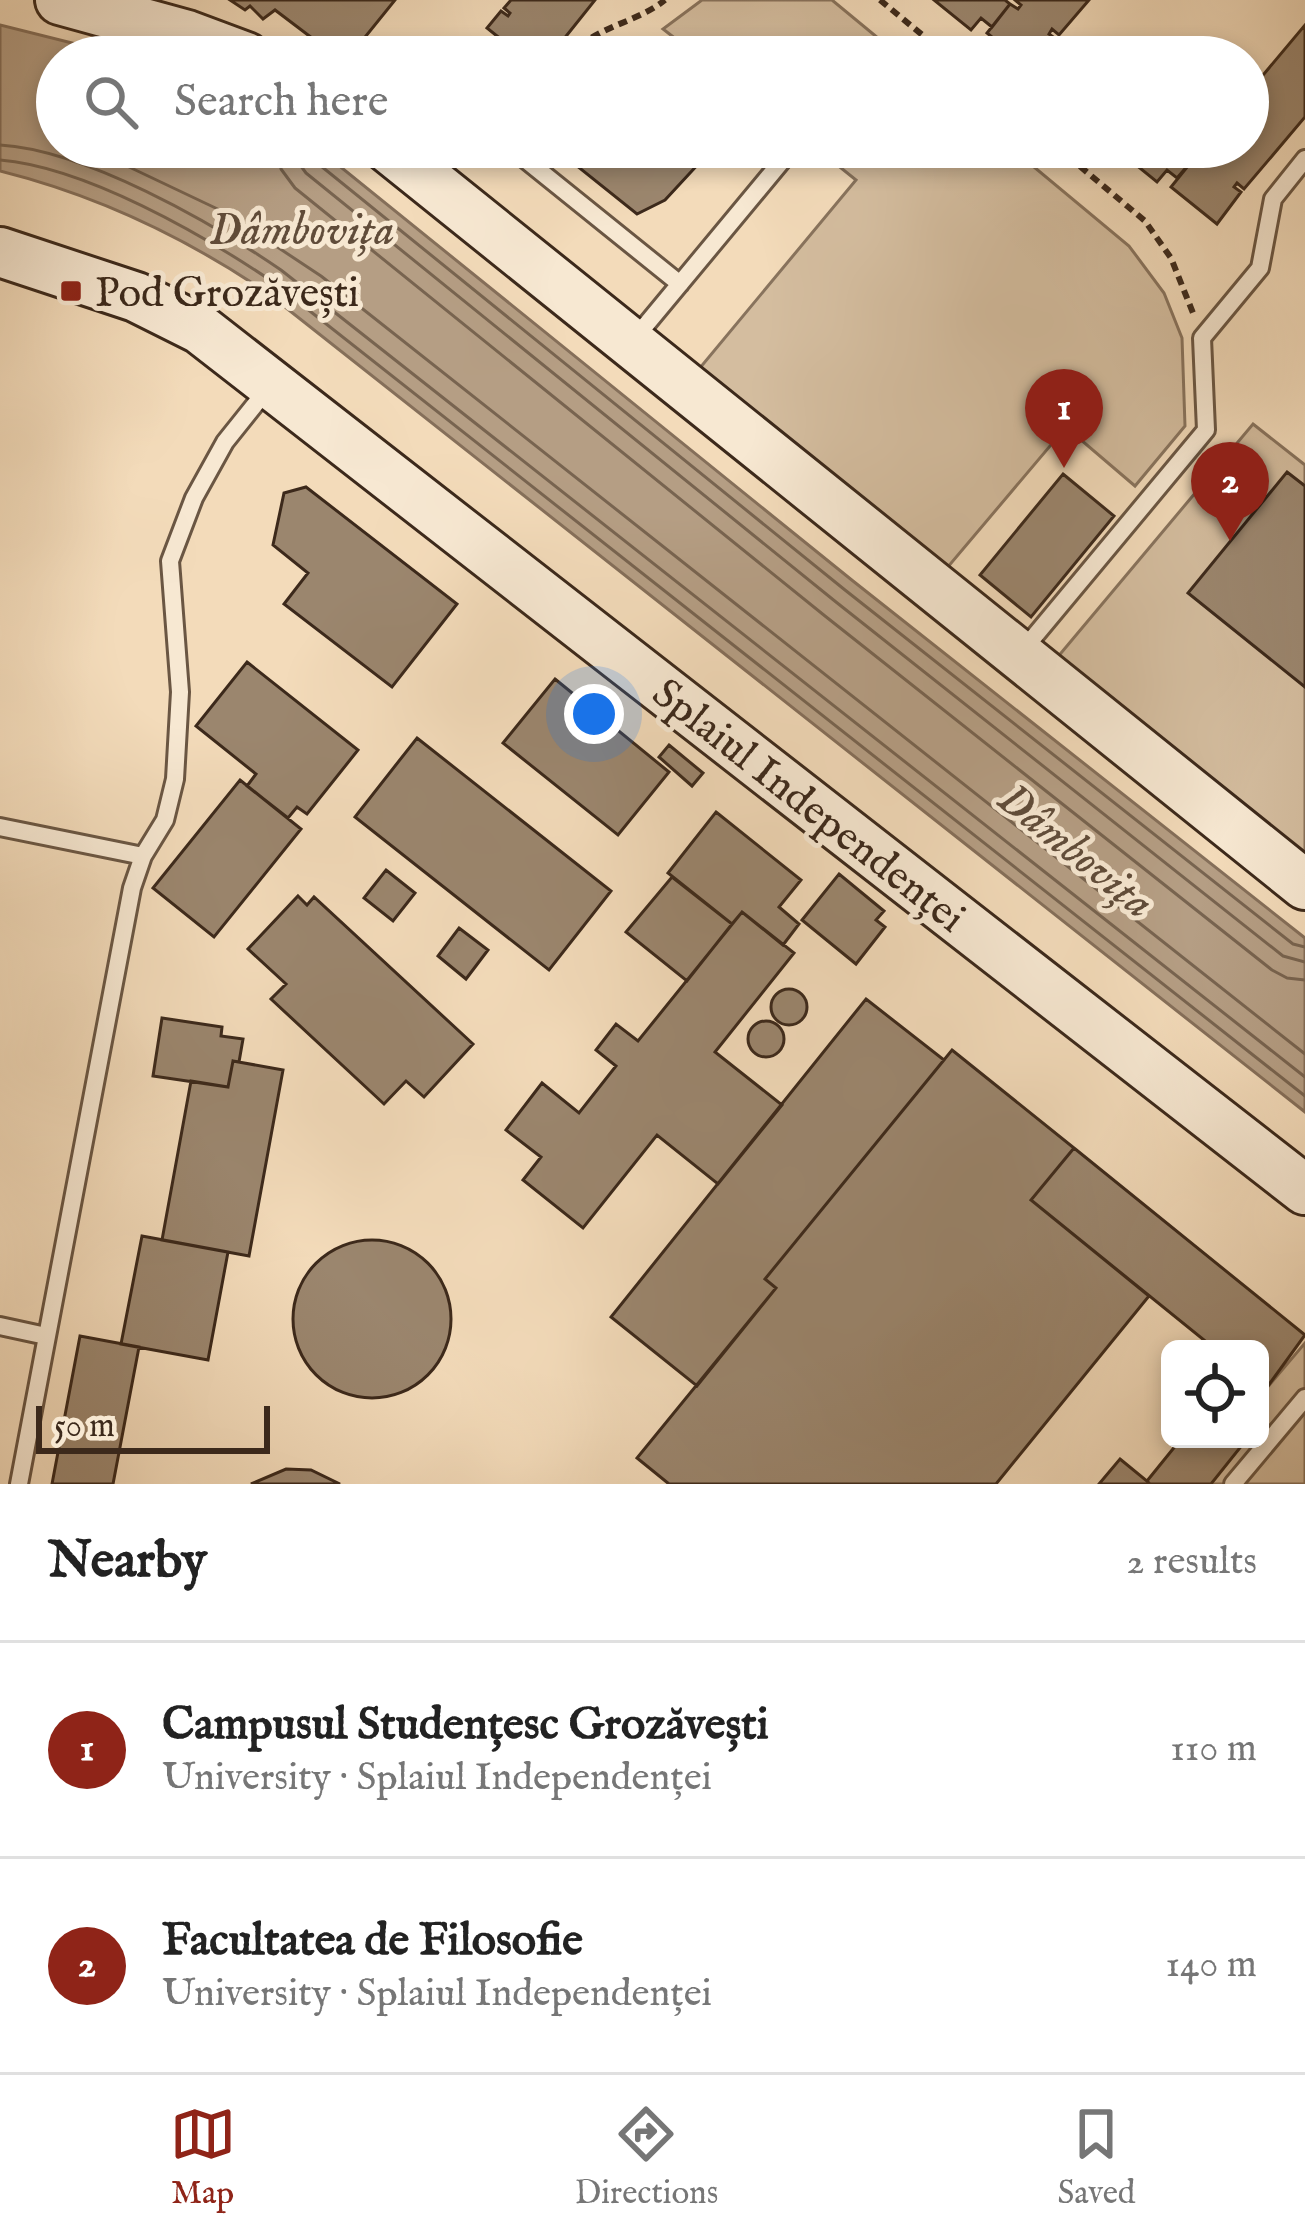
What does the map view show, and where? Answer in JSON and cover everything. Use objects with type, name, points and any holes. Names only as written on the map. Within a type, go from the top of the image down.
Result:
[{"type":"main road","points":[[59,0],[190,36]]},
{"type":"main road","points":[[413,168],[1305,885]]},
{"type":"main road","name":"Splaiul Independenței","points":[[0,253],[136,297],[200,329],[1305,1190]]},
{"type":"lane","points":[[1018,655],[1206,430],[1202,338],[1260,268],[1273,199],[1305,160]]},
{"type":"lane","points":[[536,168],[680,284]]},
{"type":"lane","points":[[631,344],[776,168]]},
{"type":"lane","points":[[19,1484],[131,889],[143,856],[165,820],[175,779],[180,692],[170,561],[194,498],[225,442],[271,384]]},
{"type":"lane","points":[[0,827],[143,856]]},
{"type":"lane","points":[[0,1326],[46,1336]]},
{"type":"lane","points":[[1233,1484],[1305,1398]]},
{"type":"path","points":[[593,36],[647,14],[665,0]]},
{"type":"path","points":[[880,0],[924,36]]},
{"type":"path","points":[[1082,168],[1145,221],[1171,258],[1202,338]]},
{"type":"shaded area","points":[[702,0],[832,0],[876,36],[672,36],[663,29]]},
{"type":"shaded area","points":[[841,168],[1035,168],[1129,246],[1164,293],[1182,338],[1185,426],[1135,486],[1066,427],[947,568],[699,369],[856,180]]},
{"type":"shaded area","points":[[1253,424],[1305,465],[1305,856],[1056,659]]},
{"type":"shaded area","points":[[1305,1343],[1305,1484],[1187,1484],[1217,1448],[1269,1448],[1269,1385]]},
{"type":"water","name":"Dâmbovița","points":[[0,25],[44,36],[36,36],[36,168],[342,168],[1305,938],[1305,1112],[266,292],[138,219],[0,171]]},
{"type":"building","points":[[230,0],[395,0],[366,36],[309,36],[275,10],[263,19],[250,6],[245,10]]},
{"type":"building","points":[[511,0],[595,0],[566,36],[497,36],[487,28],[501,11],[508,16],[504,8]]},
{"type":"building","points":[[934,0],[1005,0],[1010,4],[992,27],[981,18],[971,30]]},
{"type":"building","points":[[1015,0],[1089,0],[1059,35],[1052,29],[1052,36],[987,33],[1010,4],[1018,9],[1021,5]]},
{"type":"building","points":[[1305,25],[1305,117],[1269,159],[1269,68]]},
{"type":"building","points":[[580,168],[695,168],[665,200],[637,214]]},
{"type":"building","points":[[1140,168],[1186,168],[1177,178],[1167,170],[1157,182]]},
{"type":"building","points":[[1186,168],[1262,168],[1244,189],[1237,183],[1234,187],[1241,192],[1217,224],[1171,187]]},
{"type":"building","points":[[1287,472],[1305,486],[1305,687],[1188,593]]},
{"type":"building","points":[[1063,474],[1114,516],[1031,617],[980,575]]},
{"type":"building","points":[[306,487],[457,604],[392,687],[284,604],[308,573],[273,545],[284,493]]},
{"type":"building","points":[[247,662],[358,750],[307,814],[297,807],[288,818],[247,786],[256,774],[196,726]]},
{"type":"building","points":[[555,679],[669,772],[618,835],[503,743]]},
{"type":"building","points":[[417,738],[611,891],[549,970],[355,817]]},
{"type":"building","points":[[669,745],[703,773],[692,786],[659,757]]},
{"type":"building","points":[[240,780],[301,829],[214,937],[153,888]]},
{"type":"building","points":[[716,812],[801,880],[779,907],[799,924],[783,945],[742,912],[732,924],[668,873]]},
{"type":"building","points":[[386,870],[415,893],[393,921],[364,898]]},
{"type":"building","points":[[839,874],[884,911],[876,920],[885,927],[856,964],[802,920]]},
{"type":"building","points":[[672,877],[732,924],[687,981],[626,932]]},
{"type":"building","points":[[298,896],[307,905],[314,897],[473,1044],[424,1097],[406,1081],[384,1104],[271,999],[286,984],[248,949]]},
{"type":"building","points":[[742,912],[794,953],[715,1052],[782,1105],[718,1184],[657,1135],[583,1228],[523,1180],[541,1157],[506,1130],[542,1083],[579,1113],[616,1066],[596,1050],[616,1024],[638,1041]]},
{"type":"building","points":[[459,928],[488,950],[466,979],[438,956]]},
{"type":"building","points":[[789,989],[801,995],[807,1007],[801,1019],[789,1025],[777,1019],[771,1007],[777,995]]},
{"type":"building","points":[[866,999],[944,1060],[765,1279],[776,1288],[697,1386],[611,1317]]},
{"type":"building","points":[[162,1018],[222,1027],[221,1036],[243,1039],[228,1087],[153,1076]]},
{"type":"building","points":[[766,1021],[778,1027],[784,1039],[778,1051],[766,1057],[754,1051],[748,1039],[754,1027]]},
{"type":"building","points":[[952,1050],[1074,1148],[1031,1200],[1149,1296],[996,1484],[669,1484],[637,1458],[776,1288],[765,1279]]},
{"type":"building","points":[[233,1061],[283,1070],[249,1256],[162,1240],[191,1081],[228,1087]]},
{"type":"building","points":[[1074,1148],[1305,1335],[1269,1384],[1269,1340],[1204,1340],[1031,1200]]},
{"type":"building","points":[[142,1236],[228,1252],[208,1360],[121,1344]]},
{"type":"building","points":[[372,1240],[402,1246],[428,1263],[445,1289],[451,1319],[445,1349],[428,1375],[402,1392],[372,1398],[342,1392],[316,1375],[299,1349],[293,1319],[299,1289],[316,1263],[342,1246]]},
{"type":"building","points":[[80,1336],[139,1347],[113,1484],[52,1484]]},
{"type":"building","points":[[1174,1448],[1240,1448],[1211,1484],[1147,1481]]},
{"type":"building","points":[[1120,1459],[1147,1481],[1150,1484],[1099,1484]]},
{"type":"building","points":[[286,1469],[311,1470],[340,1484],[251,1484]]},
{"type":"place","name":"Pod Grozăvești","points":[[71,291]]},
{"type":"place","name":"Campusul Studențesc Grozăvești","points":[[1064,468]]},
{"type":"place","name":"Facultatea de Filosofie","points":[[1230,541]]}]
